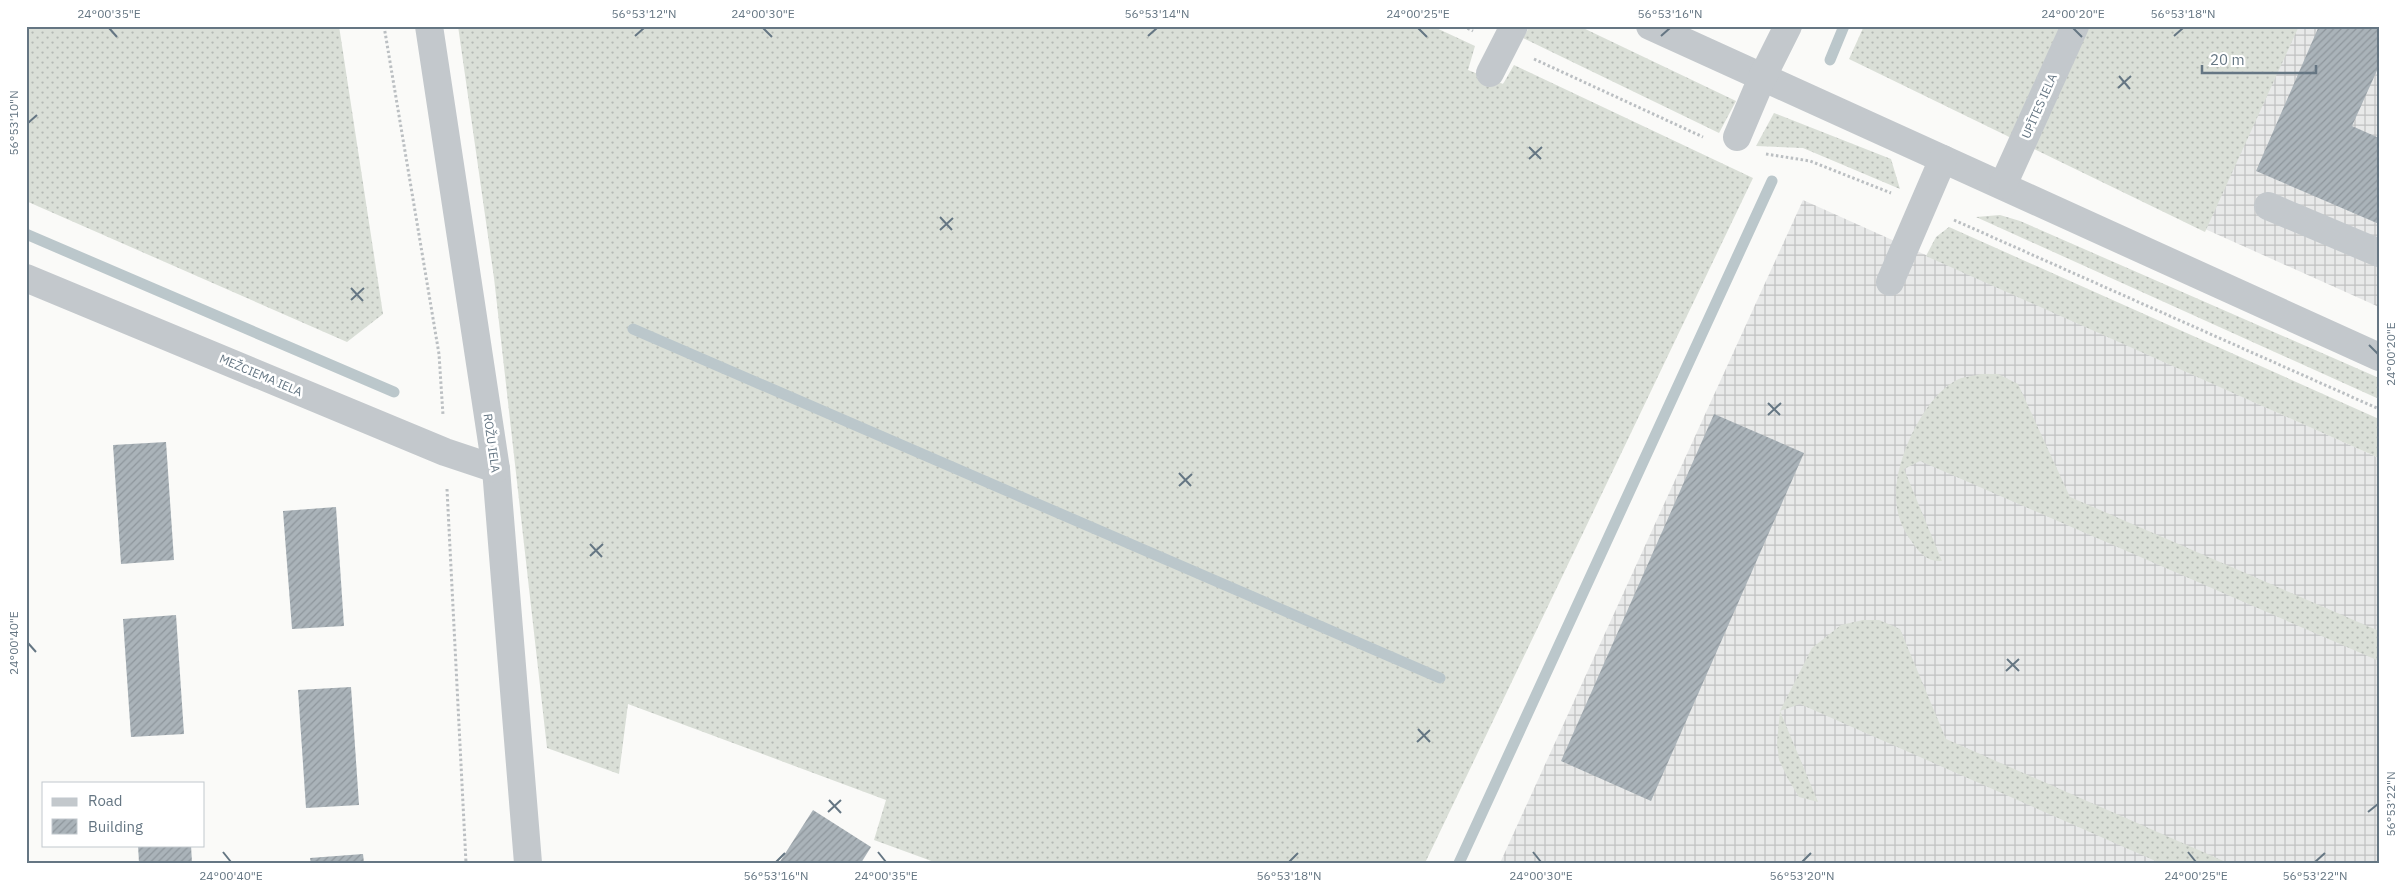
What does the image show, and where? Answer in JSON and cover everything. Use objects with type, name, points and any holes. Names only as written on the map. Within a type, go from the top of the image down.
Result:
[{"type":"street","name":"ROŽU IELA","points":[[429,26],[496,469],[528,863]]},
{"type":"street","points":[[1490,73],[1514,26]]},
{"type":"street","points":[[1650,26],[2379,357]]},
{"type":"street","points":[[1737,136],[1762,78],[1788,26]]},
{"type":"street","name":"UPĪTES IELA","points":[[2003,185],[2075,26]]},
{"type":"street","points":[[1890,282],[1943,159]]},
{"type":"street","points":[[2268,206],[2379,253]]},
{"type":"street","name":"MEŽCIEMA IELA","points":[[26,278],[445,452],[496,469]]},
{"type":"shaded area","points":[[26,26],[339,26],[383,314],[347,342],[26,201]]},
{"type":"shaded area","points":[[458,26],[1432,26],[1475,46],[1468,70],[1503,84],[1514,65],[1753,178],[1425,863],[937,863],[874,840],[886,800],[628,704],[619,774],[547,748],[494,278]]},
{"type":"shaded area","points":[[1530,26],[1579,26],[1736,101],[1719,133],[1523,38]]},
{"type":"shaded area","points":[[1864,26],[2299,26],[2205,232],[1849,59]]},
{"type":"shaded area","points":[[2298,26],[2379,26],[2379,307],[2205,229]]},
{"type":"shaded area","points":[[1774,113],[1891,159],[1900,189],[1803,148],[1756,146]]},
{"type":"shaded area","points":[[1803,200],[2379,458],[2379,863],[1500,863]]},
{"type":"shaded area","points":[[2000,215],[2020,221],[2379,378],[2379,399],[1976,217]]},
{"type":"shaded area","points":[[1949,227],[2379,419],[2379,458],[1926,256],[1936,237]]},
{"type":"shaded area","points":[[1981,374],[1998,374],[2018,384],[2070,497],[2379,631],[2379,661],[1920,461],[1904,469],[1942,561],[1928,559],[1908,537],[1898,515],[1896,496],[1900,465],[1914,430],[1934,399],[1946,387],[1959,379]]},
{"type":"shaded area","points":[[1863,620],[1879,620],[1900,629],[1946,739],[2228,863],[2160,863],[1800,704],[1780,711],[1812,648],[1841,625]]},
{"type":"shaded area","points":[[1780,711],[1818,802],[1799,797],[1779,760],[1777,743]]},
{"type":"building","points":[[2319,26],[2379,26],[2379,66],[2352,126],[2379,138],[2379,224],[2256,171]]},
{"type":"building","points":[[1714,414],[1804,453],[1651,801],[1561,761]]},
{"type":"building","points":[[166,442],[174,560],[121,564],[113,445]]},
{"type":"building","points":[[336,507],[344,626],[292,629],[283,511]]},
{"type":"building","points":[[176,615],[184,734],[131,737],[123,619]]},
{"type":"building","points":[[351,687],[359,805],[306,808],[298,690]]},
{"type":"building","points":[[813,810],[871,847],[861,863],[779,863]]},
{"type":"building","points":[[138,846],[191,846],[192,863],[139,863]]},
{"type":"building","points":[[363,854],[364,863],[311,863],[310,858]]},
{"type":"waterway","points":[[1830,60],[1844,26]]},
{"type":"waterway","points":[[1459,863],[1772,181]]},
{"type":"waterway","points":[[26,234],[394,392]]},
{"type":"waterway","points":[[633,329],[1440,678]]}]
